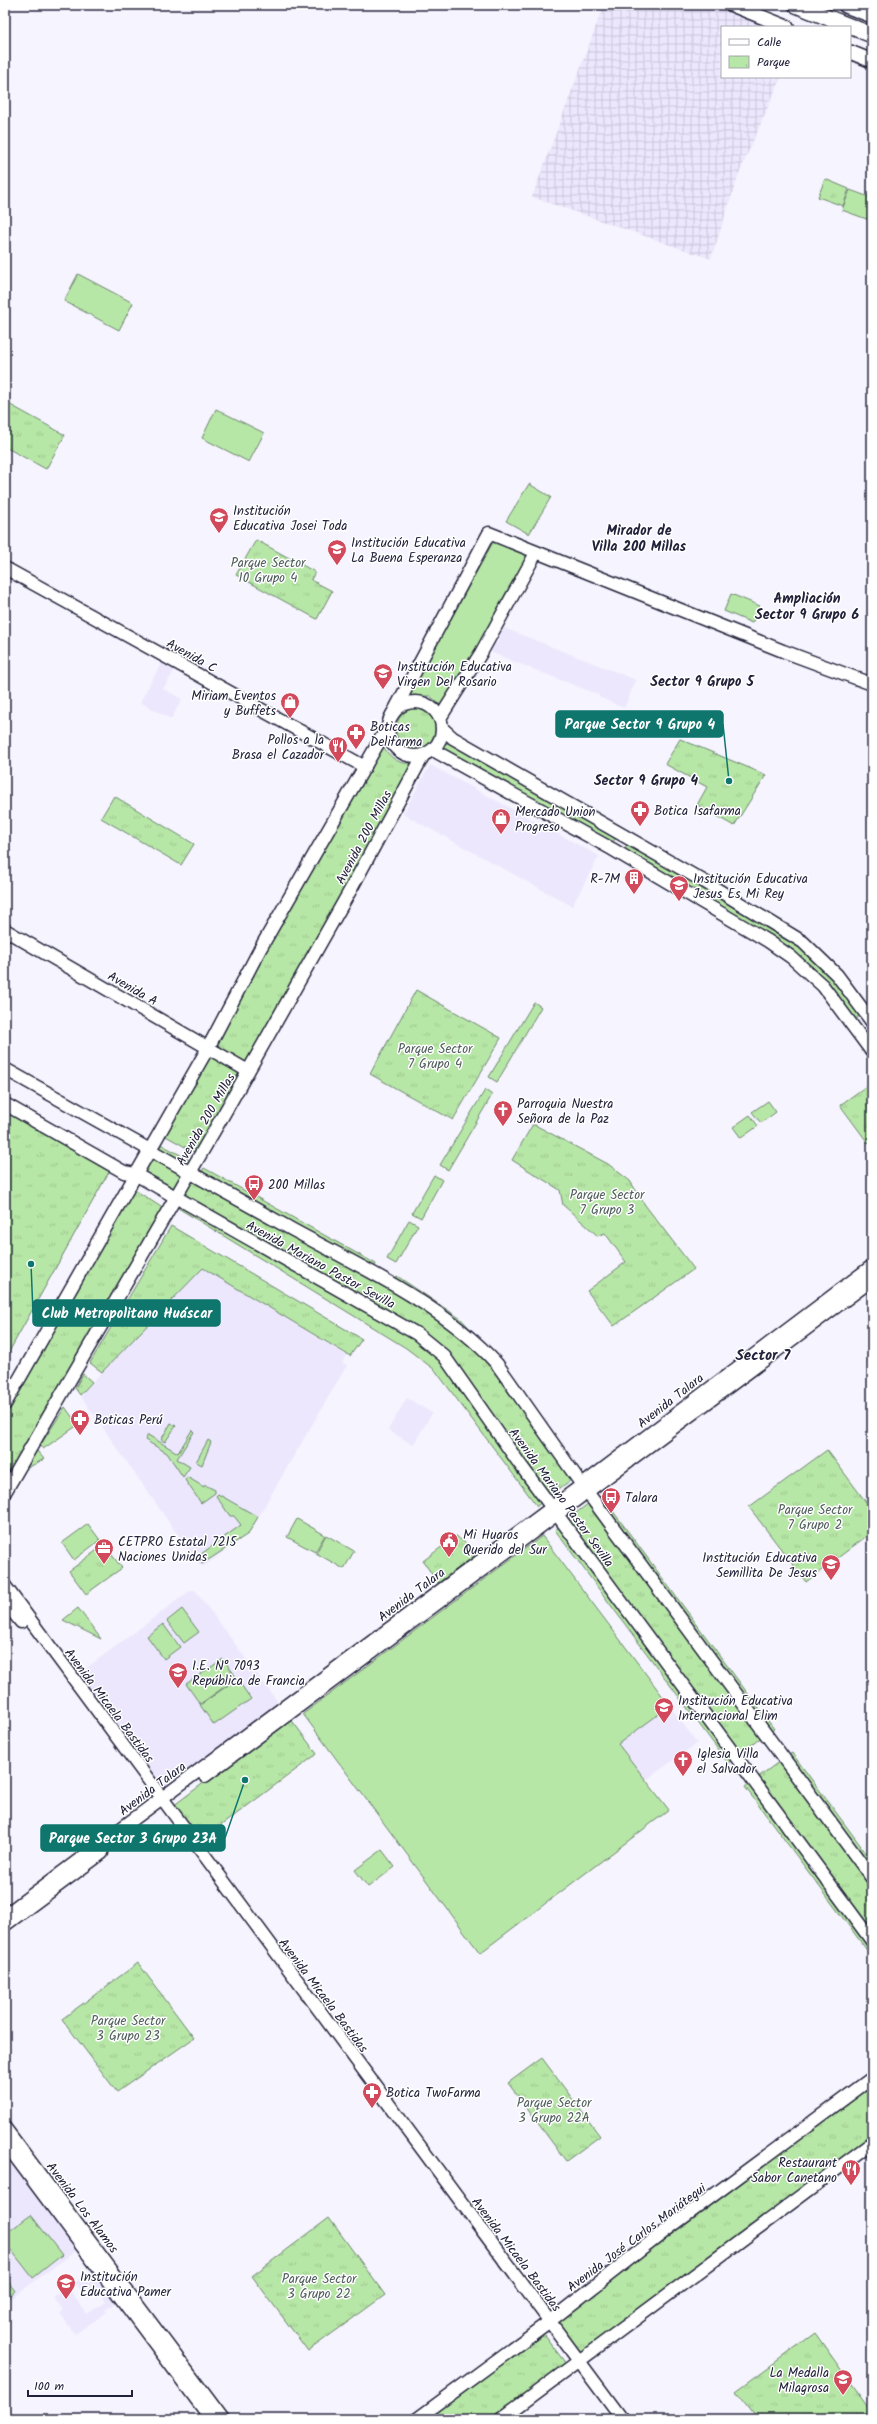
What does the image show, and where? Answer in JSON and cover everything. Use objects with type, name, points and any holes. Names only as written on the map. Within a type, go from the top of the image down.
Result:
[{"type":"highway","points":[[796,5],[849,26]]},
{"type":"highway","points":[[846,5],[872,15]]},
{"type":"highway","points":[[851,27],[872,35]]},
{"type":"main road","points":[[732,5],[784,26]]},
{"type":"main road","points":[[851,52],[872,61]]},
{"type":"street","points":[[5,1404],[130,1176],[149,1150],[208,1048],[260,949],[365,767],[489,534],[789,654],[872,684]]},
{"type":"street","points":[[872,679],[561,554],[546,551],[536,553],[480,653],[442,723],[440,741],[428,753],[411,756],[400,752],[392,744],[390,721],[405,704],[417,702],[433,708],[442,723],[453,738],[705,882],[803,942],[837,975],[872,1022]]},
{"type":"street","name":"Avenida C","points":[[5,568],[365,767]]},
{"type":"street","points":[[428,753],[612,849],[768,941],[791,957],[823,986],[872,1052]]},
{"type":"street","name":"Avenida 200 Millas","points":[[5,1492],[190,1173],[428,753]]},
{"type":"street","name":"Avenida A","points":[[5,930],[248,1071]]},
{"type":"street","name":"Avenida Mariano Pastor Sevilla","points":[[5,1069],[372,1274],[453,1323],[483,1348],[497,1364],[584,1489],[872,1878]]},
{"type":"street","name":"Avenida Mariano Pastor Sevilla","points":[[5,1104],[130,1176],[175,1198],[428,1341],[444,1356],[554,1511],[872,1940]]},
{"type":"street","name":"Avenida Talara","points":[[584,1489],[872,1266]]},
{"type":"street","name":"Avenida Talara","points":[[5,1925],[161,1804],[554,1511],[872,1280]]},
{"type":"street","name":"Avenida Micaela Bastidas","points":[[5,1586],[161,1804]]},
{"type":"street","name":"Avenida Micaela Bastidas","points":[[5,1602],[259,1931],[547,2323],[576,2363],[613,2419]]},
{"type":"street","name":"Avenida Talara","points":[[5,1915],[161,1804]]},
{"type":"street","name":"Avenida José Carlos Mariátegui","points":[[417,2419],[547,2323],[648,2244],[872,2078]]},
{"type":"street","name":"Avenida Los Alamos","points":[[5,2128],[223,2419]]},
{"type":"street","name":"Avenida Los Alamos","points":[[5,2143],[211,2419]]},
{"type":"street","points":[[501,2419],[872,2143]]},
{"type":"street","name":"Avenida Micaela Bastidas","points":[[576,2363],[622,2419]]},
{"type":"shaded area","points":[[604,5],[716,5],[768,26],[721,26],[721,78],[781,78],[738,176],[711,259],[532,197]]},
{"type":"shaded area","points":[[504,628],[636,680],[624,708],[599,697],[599,695],[490,652],[494,644],[498,643],[499,637]]},
{"type":"shaded area","points":[[162,662],[175,669],[163,689],[182,699],[171,719],[140,702]]},
{"type":"shaded area","name":"Mercado Union Progreso","points":[[430,765],[599,856],[572,906],[403,814]]},
{"type":"shaded area","points":[[204,1268],[346,1355],[342,1363],[347,1365],[248,1534],[204,1566],[199,1565],[80,1395],[200,1269]]},
{"type":"shaded area","points":[[407,1398],[432,1413],[413,1445],[388,1430]]},
{"type":"shaded area","name":"I.E. N° 7093 República de Francia","points":[[191,1590],[195,1590],[277,1701],[277,1706],[165,1788],[161,1788],[132,1748],[133,1744],[128,1736],[122,1735],[106,1713],[106,1709],[101,1706],[80,1676],[80,1673]]},
{"type":"shaded area","name":"Institución Educativa Internacional Elim","points":[[670,1706],[697,1743],[646,1780],[618,1744]]},
{"type":"shaded area","points":[[5,2154],[77,2250],[5,2303]]},
{"type":"shaded area","name":"Institución Educativa Pamer","points":[[95,2269],[114,2297],[112,2299],[115,2303],[105,2310],[107,2312],[75,2334],[60,2313],[63,2310],[53,2297]],"holes":[[[76,2284],[83,2293],[90,2289],[92,2292],[97,2288],[106,2302],[87,2314],[69,2289]]]},
{"type":"green space","points":[[825,179],[849,189],[843,206],[818,197]]},
{"type":"green space","points":[[850,190],[872,198],[872,221],[842,210]]},
{"type":"green space","points":[[78,274],[133,303],[119,330],[64,301]]},
{"type":"green space","points":[[5,402],[65,435],[46,469],[5,447]]},
{"type":"green space","points":[[216,409],[264,433],[249,462],[202,438]]},
{"type":"green space","points":[[529,484],[551,497],[529,534],[506,521]]},
{"type":"green space","name":"Parque Sector 10 Grupo 4","points":[[256,540],[315,572],[311,580],[332,591],[317,619],[236,575]]},
{"type":"green space","points":[[497,541],[529,555],[445,709],[430,696],[408,696],[492,544]]},
{"type":"green space","points":[[731,594],[760,606],[752,623],[724,611]]},
{"type":"green space","points":[[416,706],[428,708],[434,715],[436,725],[434,736],[428,745],[420,752],[410,753],[399,747],[396,728],[400,717],[409,709]]},
{"type":"green space","points":[[680,739],[766,775],[734,826],[697,805],[707,787],[665,764]]},
{"type":"green space","points":[[381,742],[387,752],[395,760],[405,763],[416,762],[246,1066],[212,1047]]},
{"type":"green space","points":[[448,743],[507,774],[616,838],[612,843],[442,749],[444,744]]},
{"type":"green space","points":[[114,796],[194,844],[181,865],[101,818]]},
{"type":"green space","points":[[627,843],[797,942],[824,968],[859,1014],[857,1019],[854,1020],[815,972],[793,952],[625,850]]},
{"type":"green space","name":"Parque Sector 7 Grupo 4","points":[[416,990],[501,1038],[453,1120],[370,1074]]},
{"type":"green space","points":[[534,1002],[541,1007],[497,1082],[489,1077]]},
{"type":"green space","points":[[207,1055],[240,1073],[196,1153],[164,1135]]},
{"type":"green space","points":[[872,1082],[872,1140],[868,1143],[840,1105]]},
{"type":"green space","points":[[485,1090],[492,1095],[448,1170],[440,1165]]},
{"type":"green space","points":[[768,1101],[776,1112],[761,1123],[752,1112]]},
{"type":"green space","points":[[5,1108],[110,1170],[5,1359]]},
{"type":"green space","points":[[750,1115],[758,1126],[741,1138],[733,1127]]},
{"type":"green space","name":"Parque Sector 7 Grupo 3","points":[[533,1124],[608,1164],[630,1181],[645,1205],[694,1269],[614,1326],[587,1291],[626,1262],[605,1233],[598,1236],[563,1205],[560,1190],[512,1160]]},
{"type":"green space","points":[[160,1144],[188,1159],[188,1165],[157,1150]]},
{"type":"green space","points":[[153,1158],[181,1173],[182,1177],[174,1188],[145,1172],[149,1160]]},
{"type":"green space","points":[[204,1168],[376,1264],[373,1270],[200,1174]]},
{"type":"green space","points":[[434,1175],[442,1180],[421,1218],[412,1213]]},
{"type":"green space","points":[[191,1177],[389,1289],[450,1327],[488,1360],[539,1428],[548,1448],[571,1480],[549,1496],[452,1361],[367,1299],[179,1195]]},
{"type":"green space","points":[[135,1190],[164,1209],[5,1486],[5,1415],[132,1191]]},
{"type":"green space","points":[[182,1203],[414,1336],[441,1361],[543,1501],[537,1506],[435,1370],[406,1348],[178,1208]]},
{"type":"green space","points":[[409,1220],[418,1225],[396,1264],[387,1259]]},
{"type":"green space","points":[[171,1226],[362,1339],[350,1356],[203,1268],[102,1372],[90,1363]]},
{"type":"green space","points":[[397,1276],[461,1319],[494,1354],[393,1282]]},
{"type":"green space","points":[[83,1374],[92,1382],[80,1395],[75,1388]]},
{"type":"green space","points":[[65,1407],[78,1425],[43,1449],[40,1446]]},
{"type":"green space","points":[[171,1423],[176,1426],[165,1442],[161,1440]]},
{"type":"green space","points":[[192,1430],[194,1432],[177,1459],[190,1467],[183,1477],[167,1453],[145,1440],[148,1435],[178,1453]]},
{"type":"green space","points":[[208,1440],[211,1442],[202,1465],[196,1462]]},
{"type":"green space","name":"Parque Sector 7 Grupo 2","points":[[827,1450],[872,1510],[872,1532],[806,1582],[749,1507]]},
{"type":"green space","points":[[37,1451],[44,1459],[24,1470],[27,1461]]},
{"type":"green space","points":[[187,1477],[204,1487],[205,1485],[215,1490],[215,1493],[201,1503],[185,1480]]},
{"type":"green space","points":[[218,1494],[258,1517],[248,1534],[202,1564],[197,1557],[241,1525],[234,1516],[230,1516],[216,1496]]},
{"type":"green space","points":[[601,1495],[774,1729],[769,1733],[596,1499]]},
{"type":"green space","points":[[589,1503],[763,1736],[740,1754],[567,1520]]},
{"type":"green space","points":[[297,1519],[325,1535],[315,1552],[287,1537]]},
{"type":"green space","points":[[88,1524],[100,1540],[74,1560],[62,1543]]},
{"type":"green space","points":[[561,1525],[734,1759],[728,1763],[555,1530]]},
{"type":"green space","points":[[326,1535],[354,1551],[344,1569],[316,1553]]},
{"type":"green space","name":"Mi Huaros Querido del Sur","points":[[456,1536],[476,1551],[476,1555],[438,1583],[423,1561]]},
{"type":"green space","points":[[542,1536],[670,1706],[618,1744],[669,1810],[480,1953],[303,1714]]},
{"type":"green space","points":[[104,1545],[122,1568],[86,1594],[69,1571]]},
{"type":"green space","points":[[78,1608],[101,1639],[63,1620]]},
{"type":"green space","points":[[182,1609],[199,1632],[184,1643],[167,1621]]},
{"type":"green space","points":[[163,1624],[180,1647],[164,1659],[147,1636]]},
{"type":"green space","points":[[223,1659],[237,1678],[200,1704],[186,1684]]},
{"type":"green space","points":[[237,1679],[251,1699],[214,1725],[200,1705]]},
{"type":"green space","points":[[290,1718],[317,1754],[200,1841],[173,1806]]},
{"type":"green space","points":[[792,1753],[872,1861],[872,1872],[787,1756]]},
{"type":"green space","points":[[780,1761],[872,1887],[872,1932],[757,1778]]},
{"type":"green space","points":[[751,1782],[872,1946],[872,1957],[745,1787]]},
{"type":"green space","points":[[382,1850],[395,1867],[368,1887],[355,1870]]},
{"type":"green space","name":"Parque Sector 3 Grupo 23","points":[[138,1963],[194,2038],[117,2092],[62,2019]]},
{"type":"green space","name":"Parque Sector 3 Grupo 22A","points":[[542,2058],[600,2136],[566,2161],[508,2083]]},
{"type":"green space","points":[[872,2086],[872,2137],[584,2353],[581,2353],[558,2323],[559,2319]]},
{"type":"green space","points":[[31,2215],[62,2255],[33,2278],[5,2242],[5,2234]]},
{"type":"green space","name":"Parque Sector 3 Grupo 22","points":[[329,2218],[385,2295],[308,2351],[252,2276]]},
{"type":"green space","points":[[5,2277],[15,2291],[5,2299]]},
{"type":"green space","points":[[541,2331],[567,2365],[493,2419],[424,2419]]},
{"type":"green space","points":[[815,2333],[872,2413],[863,2419],[757,2419],[736,2391]]},
{"type":"place","name":"Institución Educativa Josei Toda","points":[[219,534]]},
{"type":"place","name":"Institución Educativa La Buena Esperanza","points":[[337,566]]},
{"type":"place","name":"Institución Educativa Virgen Del Rosario","points":[[383,690]]},
{"type":"place","name":"Miriam Eventos y Buffets","points":[[290,719]]},
{"type":"place","name":"Boticas Delifarma","points":[[356,750]]},
{"type":"place","name":"Pollos a la Brasa el Cazador","points":[[338,763]]},
{"type":"place","name":"Parque Sector 9 Grupo 4","points":[[729,781]]},
{"type":"place","name":"Botica Isafarma","points":[[640,827]]},
{"type":"place","name":"Mercado Union Progreso","points":[[501,835]]},
{"type":"place","name":"R-7M","points":[[634,895]]},
{"type":"place","name":"Institución Educativa Jesus Es Mi Rey","points":[[679,902]]},
{"type":"place","name":"Parroquia Nuestra Señora de la Paz","points":[[503,1127]]},
{"type":"place","name":"200 Millas","points":[[254,1201]]},
{"type":"place","name":"Club Metropolitano Huáscar","points":[[31,1264]]},
{"type":"place","name":"Boticas Perú","points":[[80,1436]]},
{"type":"place","name":"Talara","points":[[611,1514]]},
{"type":"place","name":"Mi Huaros Querido del Sur","points":[[449,1558]]},
{"type":"place","name":"CETPRO Estatal 7215 Naciones Unidas","points":[[104,1565]]},
{"type":"place","name":"Institución Educativa Semillita De Jesus","points":[[831,1581]]},
{"type":"place","name":"I.E. N° 7093 República de Francia","points":[[178,1689]]},
{"type":"place","name":"Institución Educativa Internacional Elim","points":[[664,1724]]},
{"type":"place","name":"Iglesia Villa el Salvador","points":[[683,1777]]},
{"type":"place","name":"Parque Sector 3 Grupo 23A","points":[[245,1780]]},
{"type":"place","name":"Botica TwoFarma","points":[[372,2109]]},
{"type":"place","name":"Restaurant Sabor Canetano","points":[[851,2186]]},
{"type":"place","name":"Institución Educativa Pamer","points":[[66,2300]]},
{"type":"place","name":"La Medalla Milagrosa","points":[[843,2396]]},
{"type":"district","name":"Mirador de Villa 200 Millas","points":[[639,538]]},
{"type":"district","name":"Ampliación Sector 9 Grupo 6","points":[[807,606]]},
{"type":"district","name":"Sector 9 Grupo 5","points":[[702,681]]},
{"type":"district","name":"Sector 9 Grupo 4","points":[[646,780]]},
{"type":"district","name":"Sector 7","points":[[763,1355]]}]
